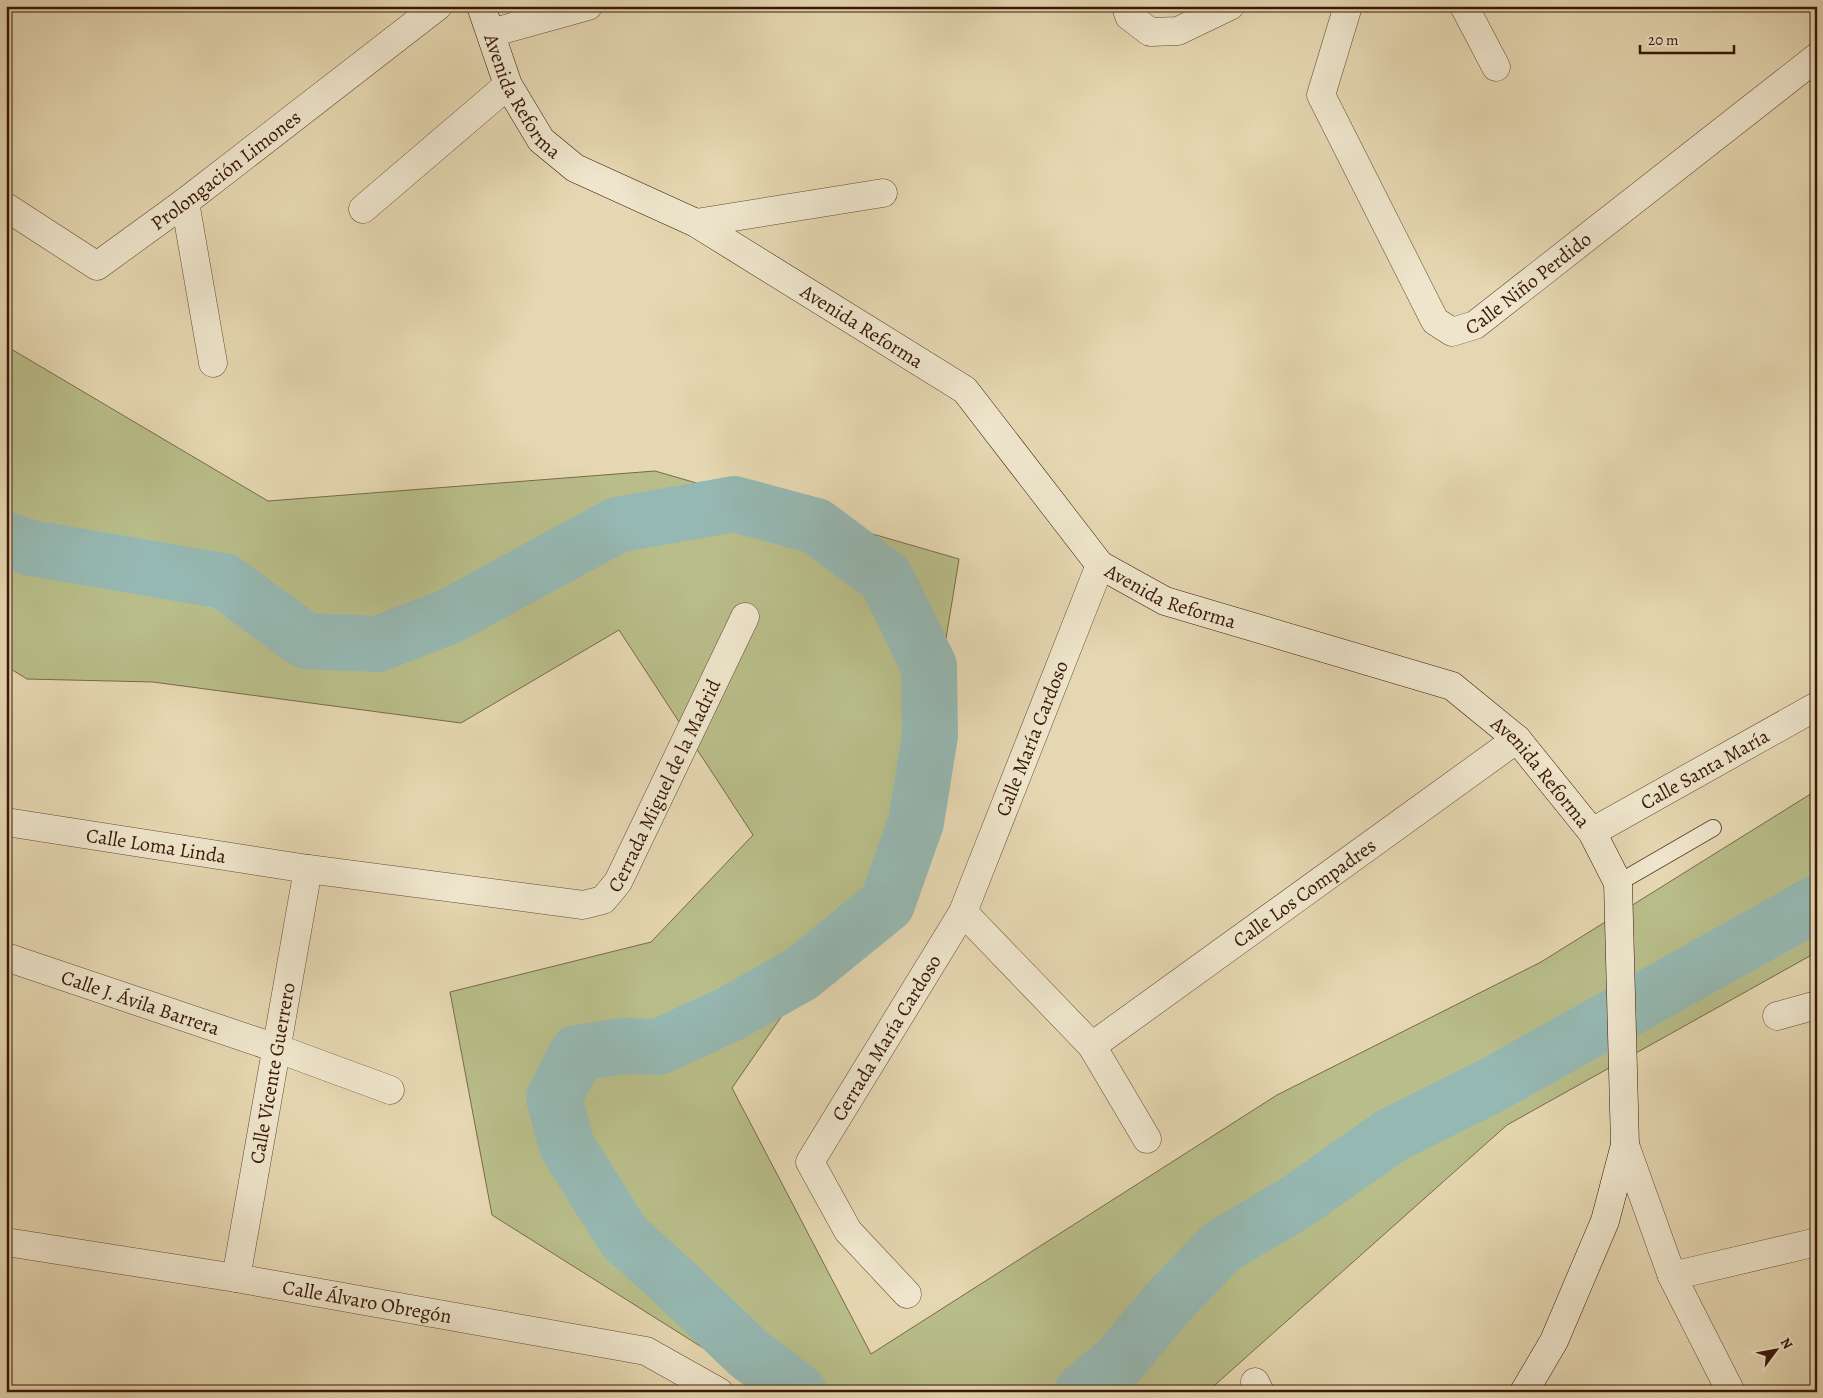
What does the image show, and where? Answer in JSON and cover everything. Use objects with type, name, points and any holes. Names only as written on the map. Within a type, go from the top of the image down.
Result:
[{"type":"street","name":"Prolongación Limones","points":[[6,207],[97,266],[185,202],[438,6]]},
{"type":"street","name":"Avenida Reforma","points":[[481,6],[508,85],[541,140],[574,168],[696,223],[965,390],[1100,566],[1165,601],[1452,686],[1517,739],[1592,832],[1618,882],[1625,1145]]},
{"type":"street","points":[[491,33],[588,6]]},
{"type":"street","points":[[1126,6],[1129,16],[1150,32],[1178,31],[1230,6]]},
{"type":"street","name":"Calle Niño Perdido","points":[[1348,6],[1321,95],[1434,321],[1452,332],[1475,325],[1817,57]]},
{"type":"street","points":[[1464,6],[1496,67]]},
{"type":"street","points":[[363,209],[508,85]]},
{"type":"street","points":[[696,223],[883,193]]},
{"type":"street","points":[[185,202],[213,363]]},
{"type":"street","name":"Calle María Cardoso","points":[[963,912],[1100,566]]},
{"type":"street","name":"Cerrada Miguel de la Madrid","points":[[308,869],[583,906],[603,900],[618,882],[745,617]]},
{"type":"street","name":"Calle Santa María","points":[[1592,832],[1817,706]]},
{"type":"street","name":"Calle Los Compadres","points":[[1092,1046],[1517,739]]},
{"type":"street","name":"Calle Loma Linda","points":[[6,822],[308,869]]},
{"type":"street","name":"Calle Vicente Guerrero","points":[[236,1278],[308,869]]},
{"type":"street","points":[[963,912],[1092,1046],[1147,1138]]},
{"type":"street","name":"Cerrada María Cardoso","points":[[906,1294],[848,1231],[810,1162],[963,912]]},
{"type":"street","name":"Calle J. Ávila Barrera","points":[[6,956],[276,1048],[390,1090]]},
{"type":"street","points":[[1777,1016],[1817,1005]]},
{"type":"street","points":[[1625,1145],[1672,1276],[1731,1392]]},
{"type":"street","points":[[1524,1392],[1554,1341],[1605,1221],[1625,1145]]},
{"type":"street","name":"Calle Álvaro Obregón","points":[[6,1242],[236,1278],[646,1351],[719,1392]]},
{"type":"street","points":[[1672,1276],[1817,1242]]},
{"type":"lane","points":[[1618,882],[1713,828]]},
{"type":"green space","points":[[6,346],[268,501],[655,471],[959,559],[916,822],[732,1088],[871,1354],[1277,1095],[1541,962],[1817,790],[1817,952],[1507,1125],[1207,1392],[773,1392],[492,1215],[450,992],[651,942],[753,835],[619,630],[461,723],[153,682],[27,679],[6,666]]},
{"type":"waterway","points":[[6,540],[31,548],[224,581],[306,641],[378,644],[450,616],[617,525],[734,504],[816,526],[886,578],[929,666],[930,735],[916,822],[887,904],[801,974],[730,1014],[658,1047],[623,1046],[577,1053],[554,1098],[567,1146],[624,1237],[748,1353],[799,1392]]},
{"type":"waterway","points":[[1082,1392],[1120,1360],[1170,1300],[1221,1247],[1295,1203],[1392,1135],[1494,1084],[1817,903]]}]
